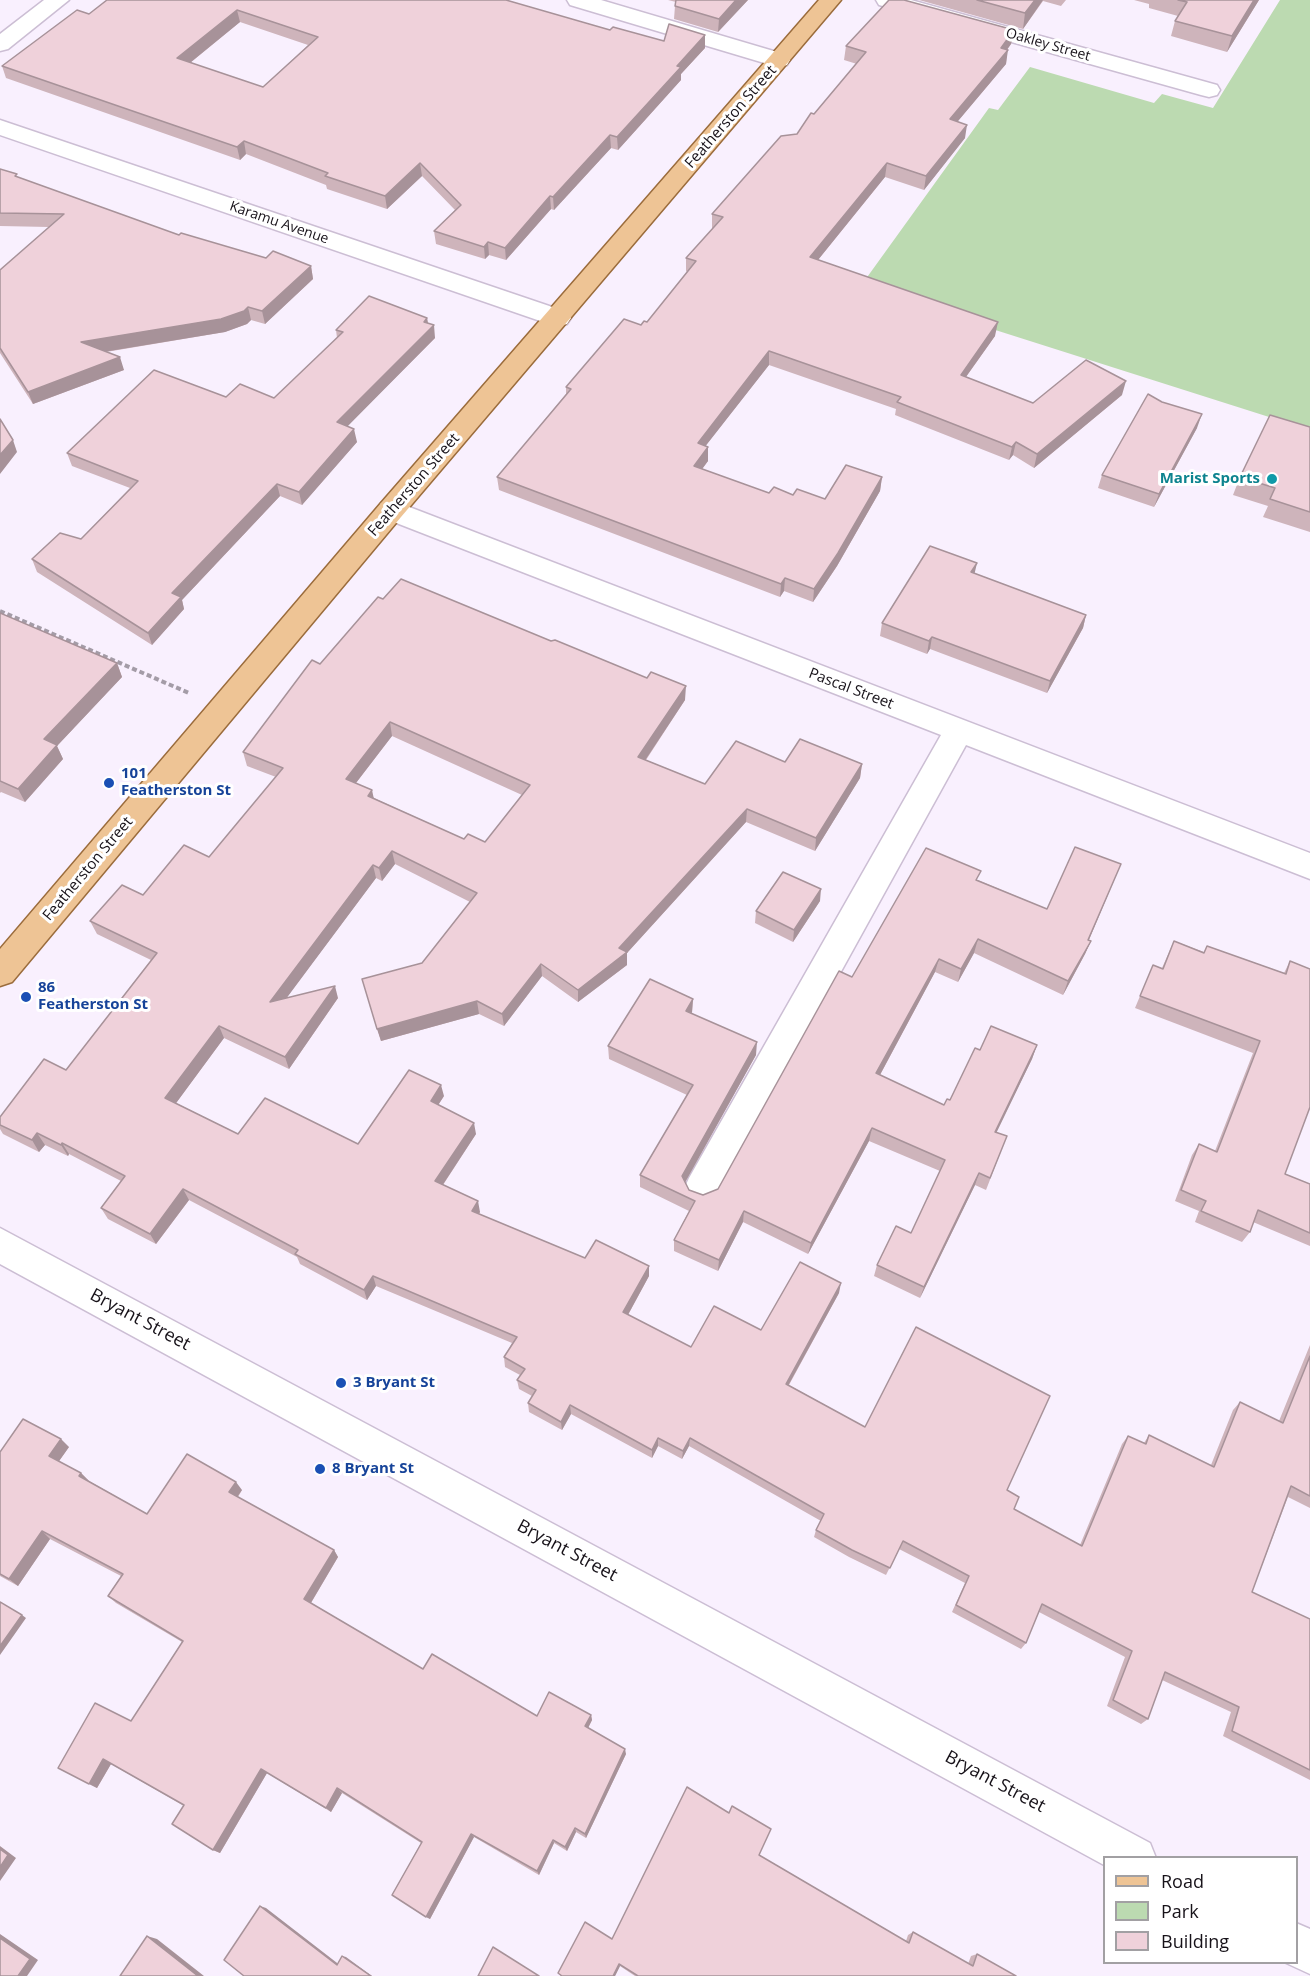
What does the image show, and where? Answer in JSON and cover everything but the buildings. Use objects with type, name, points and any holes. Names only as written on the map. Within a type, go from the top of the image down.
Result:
[{"type":"main road","name":"Featherston Street","points":[[0,972],[391,510],[830,0]]},
{"type":"street","points":[[0,44],[58,0]]},
{"type":"street","points":[[578,0],[779,60]]},
{"type":"street","name":"Oakley Street","points":[[886,0],[1209,90]]},
{"type":"street","name":"Karamu Avenue","points":[[0,127],[558,318]]},
{"type":"street","name":"Pascal Street","points":[[391,510],[1310,866]]},
{"type":"street","points":[[702,1189],[959,730]]},
{"type":"street","name":"Bryant Street","points":[[0,1245],[1133,1856]]},
{"type":"path","points":[[0,612],[224,709]]},
{"type":"green space","points":[[1280,0],[1310,0],[1310,430],[860,287],[989,108],[998,110],[1030,67],[1154,103],[1162,94],[1213,108]]},
{"type":"place","name":"Marist Sports","points":[[1272,479]]},
{"type":"place","name":"101 Featherston St","points":[[109,783]]},
{"type":"place","name":"86 Featherston St","points":[[26,997]]},
{"type":"place","name":"3 Bryant St","points":[[341,1383]]},
{"type":"place","name":"8 Bryant St","points":[[320,1469]]}]
